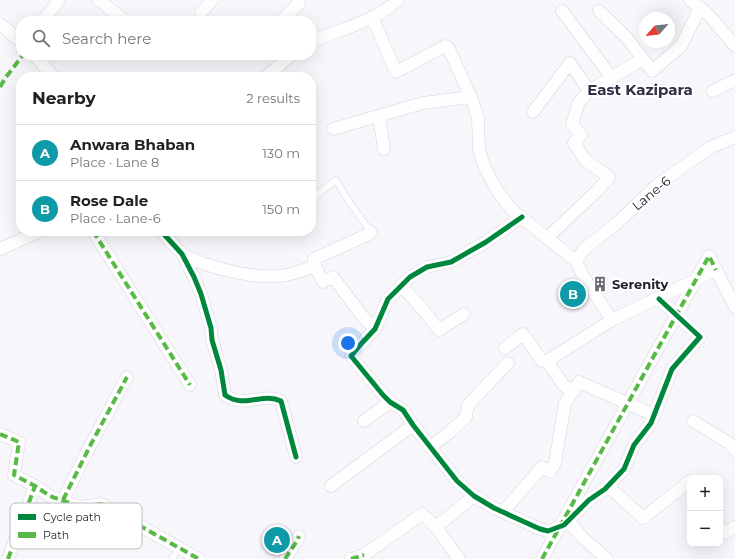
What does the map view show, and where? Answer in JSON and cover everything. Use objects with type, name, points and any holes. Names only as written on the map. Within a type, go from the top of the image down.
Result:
[{"type":"street","points":[[48,16],[59,0]]},
{"type":"street","points":[[99,0],[119,16]]},
{"type":"street","points":[[201,13],[212,0]]},
{"type":"street","points":[[286,16],[299,4],[298,0]]},
{"type":"street","points":[[316,40],[357,25],[398,0]]},
{"type":"street","points":[[690,0],[708,14],[735,46]]},
{"type":"street","points":[[599,11],[627,38],[652,71],[681,46],[700,8]]},
{"type":"street","points":[[562,11],[612,78]]},
{"type":"street","points":[[372,17],[396,72],[447,46],[471,96],[478,119],[479,150],[484,166],[496,189],[512,210],[576,261],[583,276],[612,320]]},
{"type":"street","points":[[0,24],[16,38]]},
{"type":"street","points":[[547,238],[593,195],[609,177],[585,160],[574,143],[581,135],[572,124],[579,102],[588,91],[643,59]]},
{"type":"street","points":[[39,60],[49,72]]},
{"type":"street","points":[[272,72],[285,60]]},
{"type":"street","points":[[533,112],[570,64],[588,91]]},
{"type":"street","points":[[713,91],[735,80]]},
{"type":"street","points":[[333,129],[423,103],[471,96]]},
{"type":"street","points":[[379,116],[384,149]]},
{"type":"street","name":"Lane-6","points":[[576,261],[584,249],[616,224],[656,186],[711,147],[735,137]]},
{"type":"street","points":[[522,217],[486,242],[451,262],[427,267],[410,277],[388,299],[375,329],[351,356],[366,376],[390,402],[403,410],[457,481],[474,496],[494,508],[540,529],[548,530],[560,527],[589,500],[608,486],[624,469],[634,445],[654,415],[672,369],[700,337],[659,298]]},
{"type":"street","points":[[370,232],[357,240],[314,259],[315,266],[323,282],[333,277],[363,317],[375,329]]},
{"type":"street","points":[[0,249],[29,236]]},
{"type":"street","points":[[96,236],[190,385]]},
{"type":"street","points":[[165,236],[182,254],[201,294],[211,328],[212,340],[221,370],[225,394],[240,402],[272,398],[281,401],[296,457]]},
{"type":"street","points":[[182,254],[195,261],[252,276],[282,276],[315,266]]},
{"type":"street","points":[[542,559],[709,256],[716,270],[732,293],[735,307]]},
{"type":"street","points":[[546,361],[612,320],[716,270]]},
{"type":"street","points":[[401,285],[439,330],[464,314]]},
{"type":"street","points":[[505,348],[523,334],[542,361],[546,361],[564,386],[574,391]]},
{"type":"street","points":[[430,446],[450,432],[466,417],[468,405],[508,363]]},
{"type":"street","points":[[63,500],[127,377]]},
{"type":"street","points":[[503,512],[542,467],[550,472],[556,463],[565,403],[579,382],[654,415]]},
{"type":"street","points":[[364,421],[390,402]]},
{"type":"street","points":[[693,421],[729,443],[735,450]]},
{"type":"street","points":[[331,486],[413,425]]},
{"type":"street","points":[[0,434],[19,442],[14,476],[35,486],[50,496],[70,503]]},
{"type":"street","points":[[608,486],[643,518],[687,483]]},
{"type":"street","points":[[29,503],[35,486]]},
{"type":"street","points":[[436,527],[474,496]]},
{"type":"street","points":[[352,559],[364,555],[422,514],[436,527],[459,559]]},
{"type":"street","points":[[568,521],[583,538],[607,559]]},
{"type":"street","points":[[142,527],[199,559]]},
{"type":"street","points":[[723,531],[725,533],[735,527]]},
{"type":"street","points":[[284,559],[299,536]]},
{"type":"street","points":[[8,559],[12,549]]},
{"type":"lane","points":[[316,195],[336,180],[370,232]]},
{"type":"lane","points":[[172,559],[179,548]]},
{"type":"marked path","points":[[0,87],[19,60]]},
{"type":"marked path","points":[[96,236],[190,385]]},
{"type":"marked path","points":[[542,559],[709,256],[716,270]]},
{"type":"marked path","points":[[63,500],[127,377]]},
{"type":"marked path","points":[[0,434],[19,442],[14,475],[50,496],[69,503]]},
{"type":"marked path","points":[[29,503],[35,486]]},
{"type":"marked path","points":[[142,527],[199,559]]},
{"type":"marked path","points":[[285,559],[299,536]]},
{"type":"marked path","points":[[8,559],[12,549]]},
{"type":"marked path","points":[[351,559],[364,555]]},
{"type":"cycle path","points":[[522,217],[486,242],[451,262],[427,267],[410,277],[388,299],[375,329],[351,356],[383,395],[390,402],[403,410],[457,481],[474,496],[494,508],[540,529],[548,531],[564,525],[589,500],[605,489],[624,469],[634,445],[651,423],[672,369],[700,337],[659,299]]},
{"type":"cycle path","points":[[166,236],[182,254],[201,294],[221,370],[225,395],[239,401],[267,398],[281,401],[296,457]]},
{"type":"place","name":"Serenity","points":[[600,284]]},
{"type":"place","name":"Rose Dale","points":[[573,294]]},
{"type":"place","name":"Anwara Bhaban","points":[[277,540]]},
{"type":"district","name":"East Kazipara","points":[[640,89]]}]
